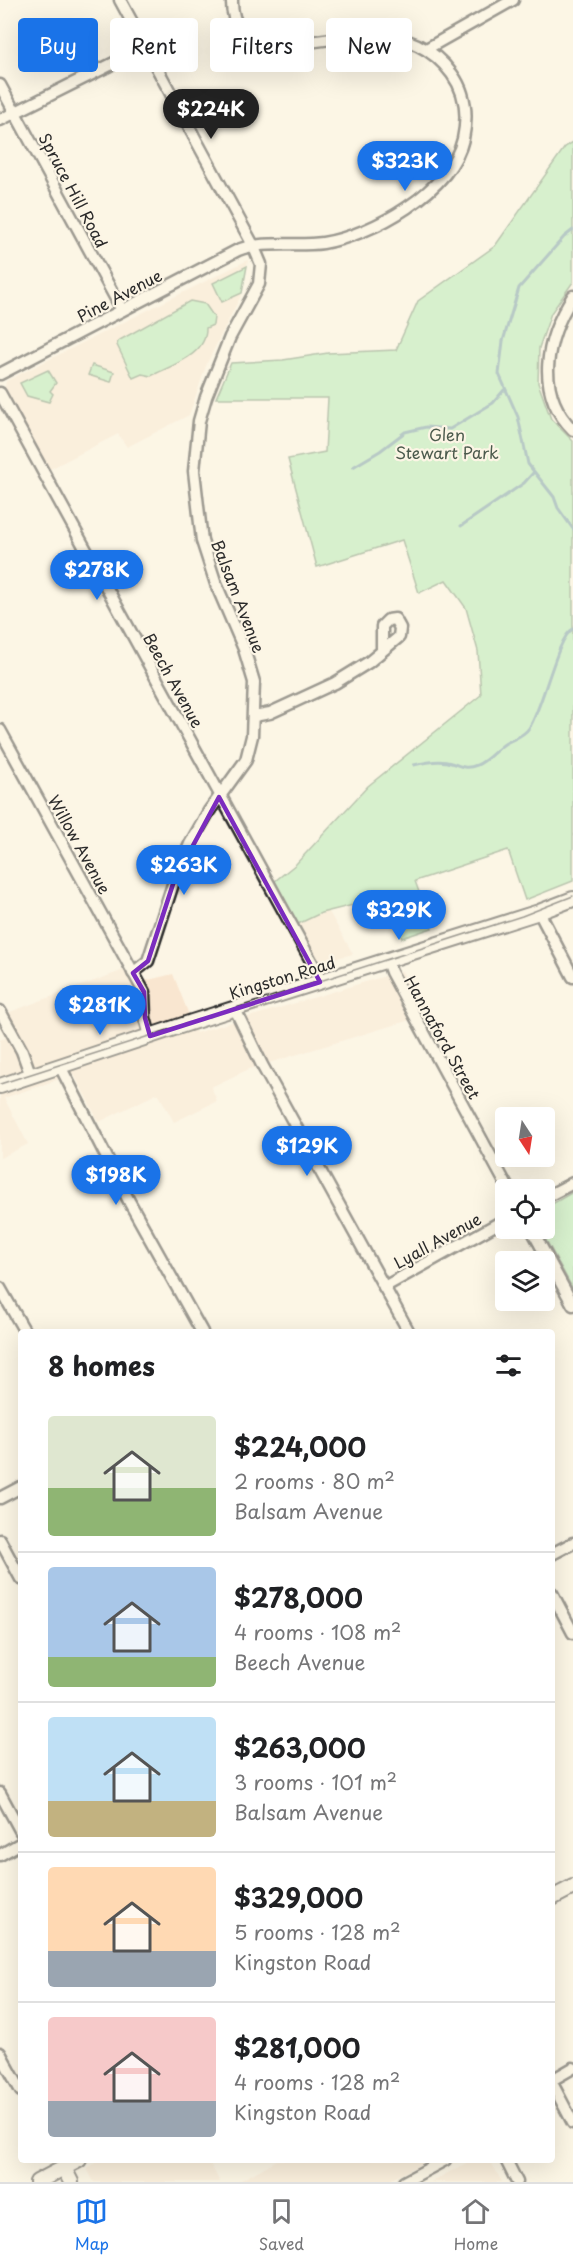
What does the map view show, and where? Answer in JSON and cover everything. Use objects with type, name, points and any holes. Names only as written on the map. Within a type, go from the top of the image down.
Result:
[{"type":"main road","name":"Kingston Road","points":[[0,1086],[539,912],[573,899]]},
{"type":"main road","points":[[555,1896],[573,1887]]},
{"type":"main road","points":[[37,2182],[62,2164],[71,2182]]},
{"type":"street","name":"Balsam Avenue","points":[[120,0],[130,18]]},
{"type":"street","points":[[232,0],[232,8],[241,28],[256,40],[310,43],[366,35],[384,36],[428,48],[513,0]]},
{"type":"street","name":"Pine Avenue","points":[[0,374],[238,250],[253,245],[335,240],[400,213],[436,184],[461,148],[466,115],[463,94],[440,57],[428,48]]},
{"type":"street","points":[[0,120],[110,65]]},
{"type":"street","name":"Balsam Avenue","points":[[133,973],[148,961],[174,881],[190,844],[219,797],[246,760],[256,696],[251,666],[202,541],[194,471],[199,421],[204,402],[230,337],[259,284],[261,264],[253,245],[160,72]]},
{"type":"street","name":"Spruce Hill Road","points":[[0,85],[122,310]]},
{"type":"street","points":[[573,296],[554,330],[547,359],[548,383],[555,407],[573,430]]},
{"type":"street","name":"Beech Avenue","points":[[0,393],[219,797],[286,915],[320,982]]},
{"type":"street","points":[[254,716],[270,713],[335,683],[369,662],[382,649]]},
{"type":"street","name":"Willow Avenue","points":[[0,730],[133,973]]},
{"type":"street","points":[[539,912],[573,977]]},
{"type":"street","name":"Hannaford Street","points":[[387,961],[390,972],[503,1179]]},
{"type":"street","points":[[133,973],[144,992],[145,1018],[150,1036]]},
{"type":"street","points":[[235,1009],[267,1075],[407,1329]]},
{"type":"street","points":[[0,1011],[22,1051],[31,1076]]},
{"type":"street","points":[[60,1066],[130,1203],[200,1329]]},
{"type":"street","points":[[555,1192],[573,1183]]},
{"type":"street","name":"Lyall Avenue","points":[[384,1287],[495,1225]]},
{"type":"street","points":[[537,1239],[573,1305]]},
{"type":"street","points":[[0,1287],[22,1329]]},
{"type":"street","points":[[0,1498],[18,1489]]},
{"type":"street","points":[[0,1540],[18,1573]]},
{"type":"street","points":[[555,1552],[573,1543]]},
{"type":"street","points":[[555,1599],[573,1633]]},
{"type":"street","points":[[0,1793],[18,1826]]},
{"type":"street","points":[[0,1855],[18,1845]]},
{"type":"street","points":[[0,2054],[18,2086]]},
{"type":"street","points":[[555,2080],[573,2068]]},
{"type":"street","points":[[555,2088],[573,2123]]},
{"type":"street","points":[[404,2182],[439,2163]]},
{"type":"street","points":[[508,2163],[518,2182]]},
{"type":"highlighted area","points":[[219,797],[320,982],[150,1036],[145,1018],[144,992],[133,973],[148,961],[174,881]]},
{"type":"shaded area","points":[[248,260],[242,293],[207,363],[189,415],[127,447],[118,434],[50,469],[5,387],[6,381]]},
{"type":"shaded area","points":[[329,912],[353,954],[320,962],[298,924]]},
{"type":"shaded area","points":[[124,970],[132,984],[173,974],[196,1033],[402,971],[423,1016],[249,1069],[211,1087],[217,1101],[174,1122],[158,1093],[99,1122],[74,1074],[4,1098],[28,1144],[0,1158],[0,1040],[6,1038],[0,1027],[0,1020],[10,1012]]},
{"type":"shaded area","points":[[96,2163],[210,2163],[220,2182],[94,2182],[87,2168]]},
{"type":"shaded area","points":[[272,2163],[422,2163],[386,2182],[238,2182]]},
{"type":"shaded area","points":[[466,2163],[492,2163],[502,2182],[431,2182]]},
{"type":"green space","name":"Glen Stewart Park","points":[[573,142],[573,282],[551,313],[539,348],[538,383],[551,419],[573,441],[573,881],[525,900],[508,850],[415,881],[432,928],[402,938],[377,899],[321,913],[298,924],[275,881],[296,864],[368,786],[481,695],[478,651],[466,608],[446,580],[419,593],[402,540],[317,567],[288,459],[325,452],[328,398],[216,398],[231,363],[283,360],[328,353],[396,350],[418,301],[495,246],[565,147]]},
{"type":"green space","points":[[247,266],[242,293],[222,302],[213,283]]},
{"type":"green space","points":[[190,301],[205,304],[214,317],[213,325],[206,328],[201,345],[187,358],[169,368],[151,376],[142,374],[133,378],[117,345],[118,341]]},
{"type":"green space","points":[[92,365],[114,372],[111,382],[88,375]]},
{"type":"green space","points":[[48,370],[56,383],[50,391],[53,394],[49,402],[27,396],[20,383]]},
{"type":"green space","points":[[573,1192],[573,1289],[555,1256],[555,1251],[552,1251],[546,1239],[555,1239],[555,1202]]},
{"type":"waterway","points":[[573,230],[564,237],[519,288],[503,341],[499,374],[518,417],[528,464],[554,497],[558,508],[573,529]]},
{"type":"waterway","points":[[353,467],[380,451],[405,432],[426,427],[450,429],[493,403],[504,390]]},
{"type":"waterway","points":[[461,526],[524,483],[533,473]]},
{"type":"waterway","points":[[414,765],[438,761],[463,767],[473,766],[481,763],[506,743],[524,733],[529,728],[540,705],[561,645],[573,629]]},
{"type":"tram line","points":[[0,1084],[522,916],[573,896]]}]
